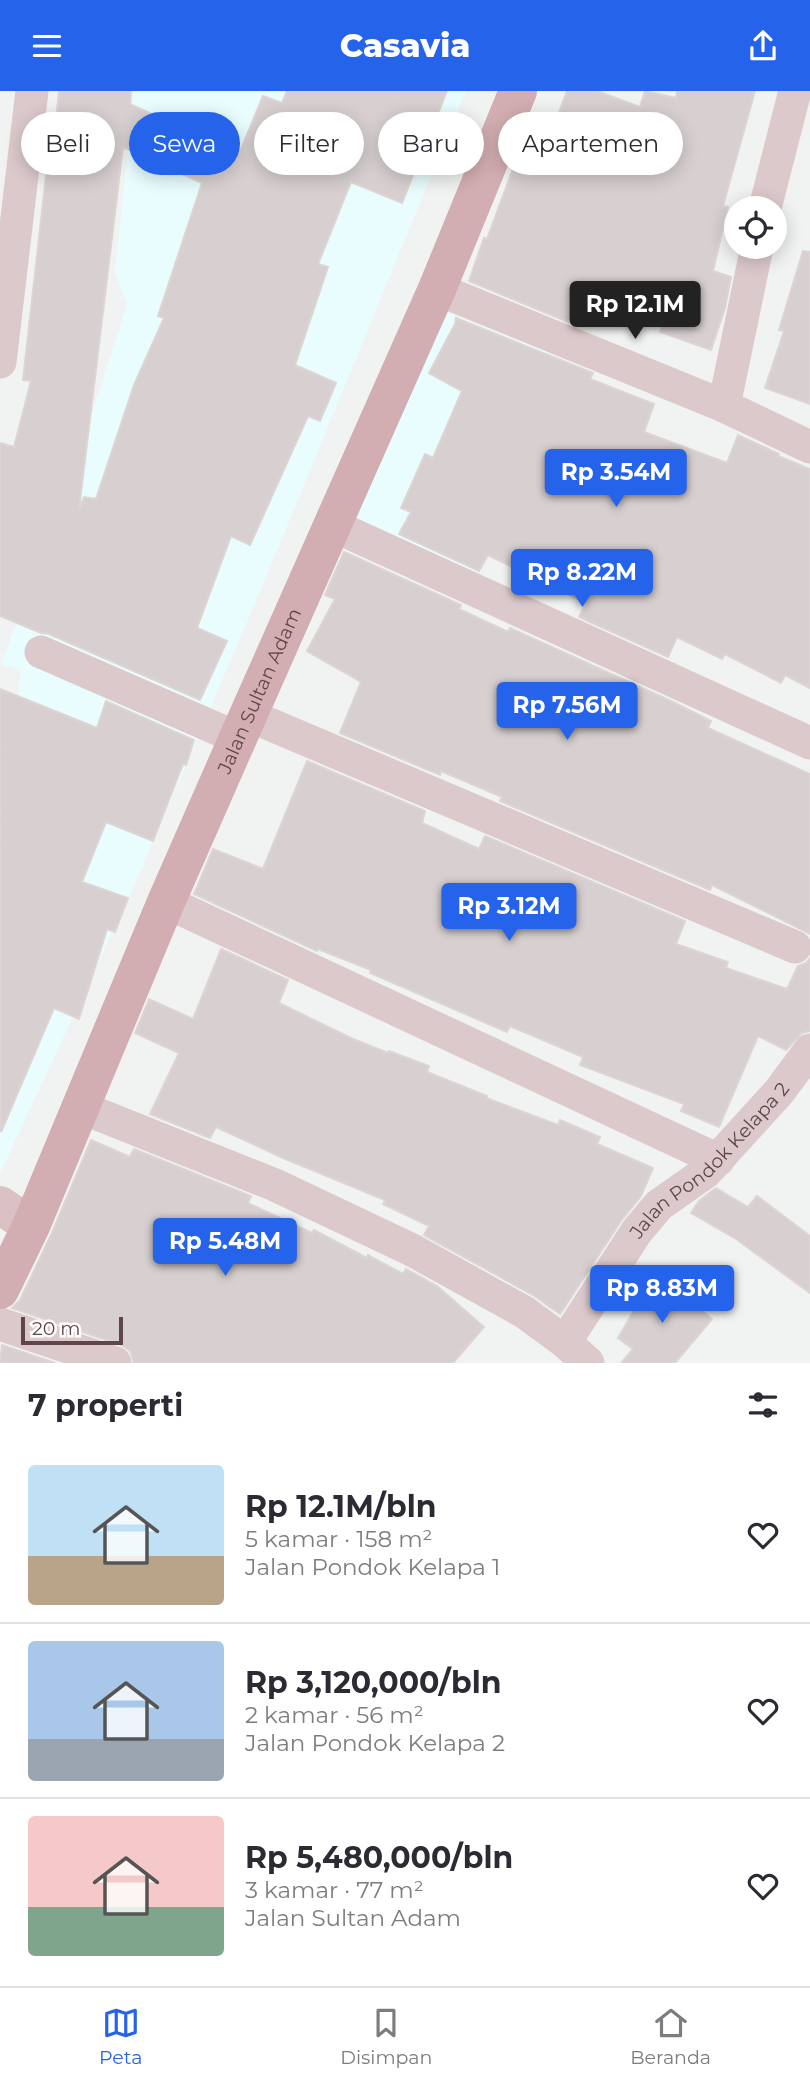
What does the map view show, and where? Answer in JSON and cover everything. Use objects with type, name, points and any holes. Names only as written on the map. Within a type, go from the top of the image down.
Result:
[{"type":"main road","name":"Jalan Sultan Adam","points":[[0,1290],[15,1215],[79,1107],[166,902],[437,289],[518,91]]},
{"type":"street","points":[[0,362],[32,91]]},
{"type":"street","points":[[768,196],[795,91]]},
{"type":"street","points":[[724,407],[755,259]]},
{"type":"street","points":[[437,289],[724,407],[810,447]]},
{"type":"street","points":[[332,525],[810,743]]},
{"type":"street","points":[[41,652],[243,727],[795,947]]},
{"type":"street","points":[[166,902],[718,1160]]},
{"type":"street","name":"Jalan Pondok Kelapa 2","points":[[577,1353],[637,1231],[659,1205],[706,1172],[718,1160],[778,1093],[810,1050]]},
{"type":"street","points":[[79,1107],[275,1185],[412,1250],[524,1312],[577,1353]]},
{"type":"street","points":[[0,1324],[115,1363]]},
{"type":"shaded area","points":[[134,91],[466,91],[457,112],[378,112],[378,175],[431,175],[265,580],[138,877],[0,1174],[0,787],[6,787],[21,670],[1,664],[79,453],[127,305],[115,272],[129,139],[129,175],[240,175],[240,112],[132,112]]},
{"type":"shaded area","points":[[432,307],[548,352],[521,407],[500,489],[467,589],[335,537]]},
{"type":"building","points":[[59,91],[131,91],[130,104],[147,112],[129,112],[129,150],[123,147],[79,509],[84,497],[96,499],[134,385],[164,318],[158,316],[202,183],[184,175],[240,175],[240,152],[254,118],[254,175],[364,175],[364,112],[256,112],[263,96],[282,103],[287,91],[447,91],[439,112],[378,112],[378,175],[413,175],[402,203],[351,182],[318,264],[328,267],[295,365],[336,383],[320,421],[308,416],[250,545],[231,536],[197,628],[227,641],[200,700],[49,634],[0,616],[0,443],[14,447],[31,381],[23,380],[46,175],[115,175],[115,112],[57,112]]},
{"type":"building","points":[[567,91],[597,91],[640,107],[645,91],[676,98],[677,91],[755,91],[724,196],[724,224],[713,271],[731,277],[725,308],[711,350],[660,332],[663,324],[578,294],[568,322],[469,281],[511,175],[683,175],[683,112],[559,112]]},
{"type":"building","points":[[803,251],[810,252],[810,404],[765,388],[784,331],[779,330]]},
{"type":"building","points":[[456,318],[593,373],[590,379],[654,404],[644,432],[727,463],[738,435],[810,469],[810,688],[785,675],[781,683],[725,654],[722,659],[677,637],[668,657],[579,617],[586,603],[488,555],[479,571],[399,534],[411,512],[401,508],[425,454],[433,458],[462,391],[429,373]]},
{"type":"building","points":[[344,552],[461,605],[459,609],[508,632],[510,628],[671,701],[711,721],[708,728],[810,774],[810,934],[712,885],[710,890],[500,801],[502,797],[441,771],[440,775],[340,733],[361,682],[307,651],[335,599],[325,595]]},
{"type":"building","points":[[0,689],[97,728],[106,701],[194,740],[153,841],[106,822],[82,882],[128,898],[115,932],[107,929],[79,1019],[54,1008],[1,1132]]},
{"type":"building","points":[[307,761],[425,811],[422,823],[479,849],[485,836],[685,921],[676,944],[728,962],[726,968],[787,989],[798,966],[810,958],[810,1031],[802,1033],[786,1050],[758,1036],[719,1127],[681,1111],[684,1104],[580,1065],[583,1057],[510,1026],[507,1032],[370,973],[371,970],[318,949],[317,951],[194,894],[213,849],[263,869]]},
{"type":"building","points":[[221,949],[288,980],[279,1003],[353,1039],[429,1066],[427,1072],[487,1096],[486,1098],[558,1125],[560,1120],[600,1137],[597,1144],[653,1168],[641,1196],[621,1221],[560,1314],[533,1295],[424,1235],[429,1226],[383,1204],[385,1200],[216,1127],[210,1138],[150,1114],[179,1053],[135,1033],[149,999],[193,1019]]},
{"type":"building","points":[[91,1140],[130,1157],[134,1149],[251,1196],[248,1203],[312,1233],[314,1230],[403,1274],[406,1269],[437,1286],[484,1327],[453,1363],[134,1363],[130,1351],[121,1345],[12,1308],[20,1300],[51,1235]]},
{"type":"building","points":[[716,1188],[748,1207],[757,1196],[810,1236],[810,1293],[736,1239],[691,1213],[699,1201]]},
{"type":"building","points":[[657,1271],[712,1319],[675,1363],[621,1363],[633,1349],[618,1338]]},
{"type":"building","points":[[2,1345],[55,1363],[0,1363]]}]
